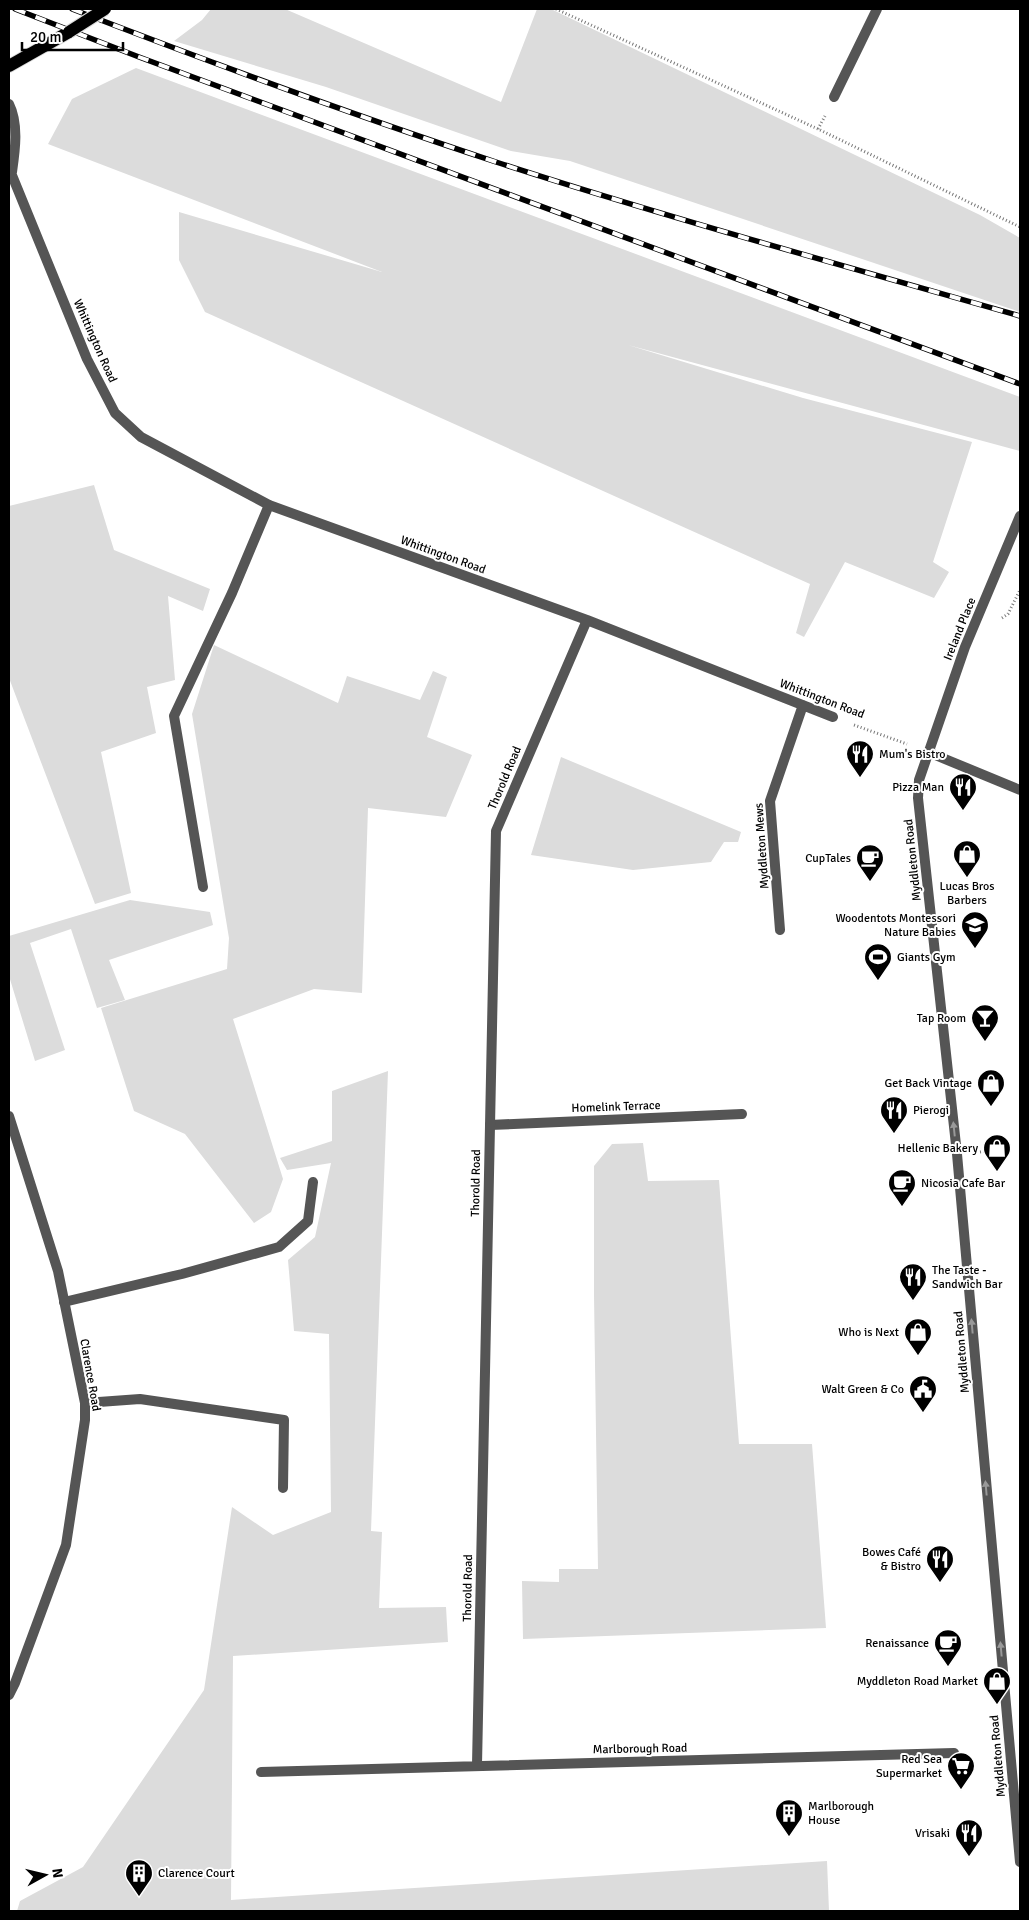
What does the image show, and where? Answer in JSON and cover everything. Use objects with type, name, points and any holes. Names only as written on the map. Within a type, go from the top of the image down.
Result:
[{"type":"main road","points":[[13,64],[105,9]]},
{"type":"street","points":[[834,97],[877,9]]},
{"type":"street","name":"Whittington Road","points":[[9,104],[12,110],[16,144],[10,170],[87,359],[116,413],[141,437],[269,505],[587,620],[833,717]]},
{"type":"street","points":[[203,887],[174,716],[232,593],[269,505]]},
{"type":"street","name":"Ireland Place","points":[[928,752],[966,647],[1020,516]]},
{"type":"street","name":"Thorold Road","points":[[477,1765],[496,831],[587,620]]},
{"type":"street","name":"Myddleton Mews","points":[[780,930],[770,801],[803,706]]},
{"type":"street","points":[[928,752],[1020,790]]},
{"type":"street","name":"Myddleton Road","points":[[928,752],[919,780],[918,798],[957,1154],[1015,1750],[1020,1862]]},
{"type":"street","name":"Homelink Terrace","points":[[490,1125],[742,1114]]},
{"type":"street","name":"Clarence Road","points":[[9,1116],[58,1271],[84,1402],[85,1420],[66,1545],[9,1695]]},
{"type":"street","points":[[64,1302],[182,1274],[279,1247],[308,1222],[313,1182]]},
{"type":"street","points":[[84,1402],[140,1399],[284,1420],[283,1488]]},
{"type":"street","name":"Marlborough Road","points":[[261,1772],[954,1754]]},
{"type":"path","points":[[556,9],[818,128],[1020,227]]},
{"type":"path","name":"Whittington Road","points":[[833,717],[928,752]]},
{"type":"shaded area","points":[[211,9],[285,9],[501,102],[537,9],[551,9],[980,215],[1020,238],[1020,312],[570,161],[511,151],[326,87],[174,41],[202,20]]},
{"type":"shaded area","points":[[136,68],[1020,397],[1020,451],[628,345],[803,398],[972,442],[933,562],[949,572],[934,598],[845,562],[804,637],[796,633],[810,584],[205,312],[179,260],[179,212],[382,272],[48,144],[72,99]]},
{"type":"shaded area","points":[[94,485],[114,550],[210,589],[203,611],[168,596],[175,680],[147,687],[156,733],[101,752],[131,893],[95,904],[9,678],[9,506]]},
{"type":"shaded area","points":[[214,645],[338,703],[347,676],[420,700],[433,671],[447,677],[427,737],[472,755],[446,817],[368,808],[362,993],[314,989],[233,1019],[283,1179],[271,1212],[254,1223],[185,1134],[134,1111],[101,1008],[227,969],[229,938],[192,714]]},
{"type":"shaded area","points":[[561,757],[741,832],[738,842],[724,842],[711,862],[633,870],[531,855]]},
{"type":"shaded area","points":[[130,900],[210,912],[213,925],[109,960],[125,1000],[97,1008],[71,929],[30,943],[65,1050],[35,1061],[9,976],[9,936]]},
{"type":"shaded area","points":[[388,1071],[371,1531],[382,1532],[379,1608],[446,1607],[448,1642],[233,1656],[231,1900],[827,1861],[829,1911],[17,1911],[20,1901],[83,1867],[204,1690],[232,1507],[273,1535],[331,1512],[329,1334],[294,1331],[288,1260],[315,1237],[331,1163],[287,1170],[280,1158],[332,1141],[332,1091]]},
{"type":"shaded area","points":[[643,1143],[648,1181],[719,1180],[739,1444],[812,1444],[826,1628],[523,1639],[522,1581],[559,1582],[559,1569],[598,1569],[594,1166],[612,1144]]},
{"type":"railway","points":[[15,9],[139,57],[1020,384]]},
{"type":"railway","points":[[72,9],[283,88],[496,162],[692,222],[1020,316]]},
{"type":"place","name":"Mum's Bistro","points":[[860,778]]},
{"type":"place","name":"Pizza Man","points":[[963,811]]},
{"type":"place","name":"Lucas Bros Barbers","points":[[967,878]]},
{"type":"place","name":"CupTales","points":[[870,882]]},
{"type":"place","name":"Woodentots Montessori Nature Babies","points":[[975,949]]},
{"type":"place","name":"Giants Gym","points":[[878,981]]},
{"type":"place","name":"Tap Room","points":[[985,1042]]},
{"type":"place","name":"Get Back Vintage","points":[[991,1107]]},
{"type":"place","name":"Pierogi","points":[[894,1134]]},
{"type":"place","name":"Hellenic Bakery","points":[[997,1172]]},
{"type":"place","name":"Nicosia Cafe Bar","points":[[902,1207]]},
{"type":"place","name":"The Taste - Sandwich Bar","points":[[913,1301]]},
{"type":"place","name":"Who is Next","points":[[918,1356]]},
{"type":"place","name":"Walt Green & Co","points":[[923,1413]]},
{"type":"place","name":"Bowes Café & Bistro","points":[[940,1583]]},
{"type":"place","name":"Renaissance","points":[[948,1667]]},
{"type":"place","name":"Myddleton Road Market","points":[[997,1705]]},
{"type":"place","name":"Red Sea Supermarket","points":[[961,1790]]},
{"type":"place","name":"Marlborough House","points":[[789,1837]]},
{"type":"place","name":"Vrisaki","points":[[969,1857]]},
{"type":"place","name":"Clarence Court","points":[[139,1897]]}]
